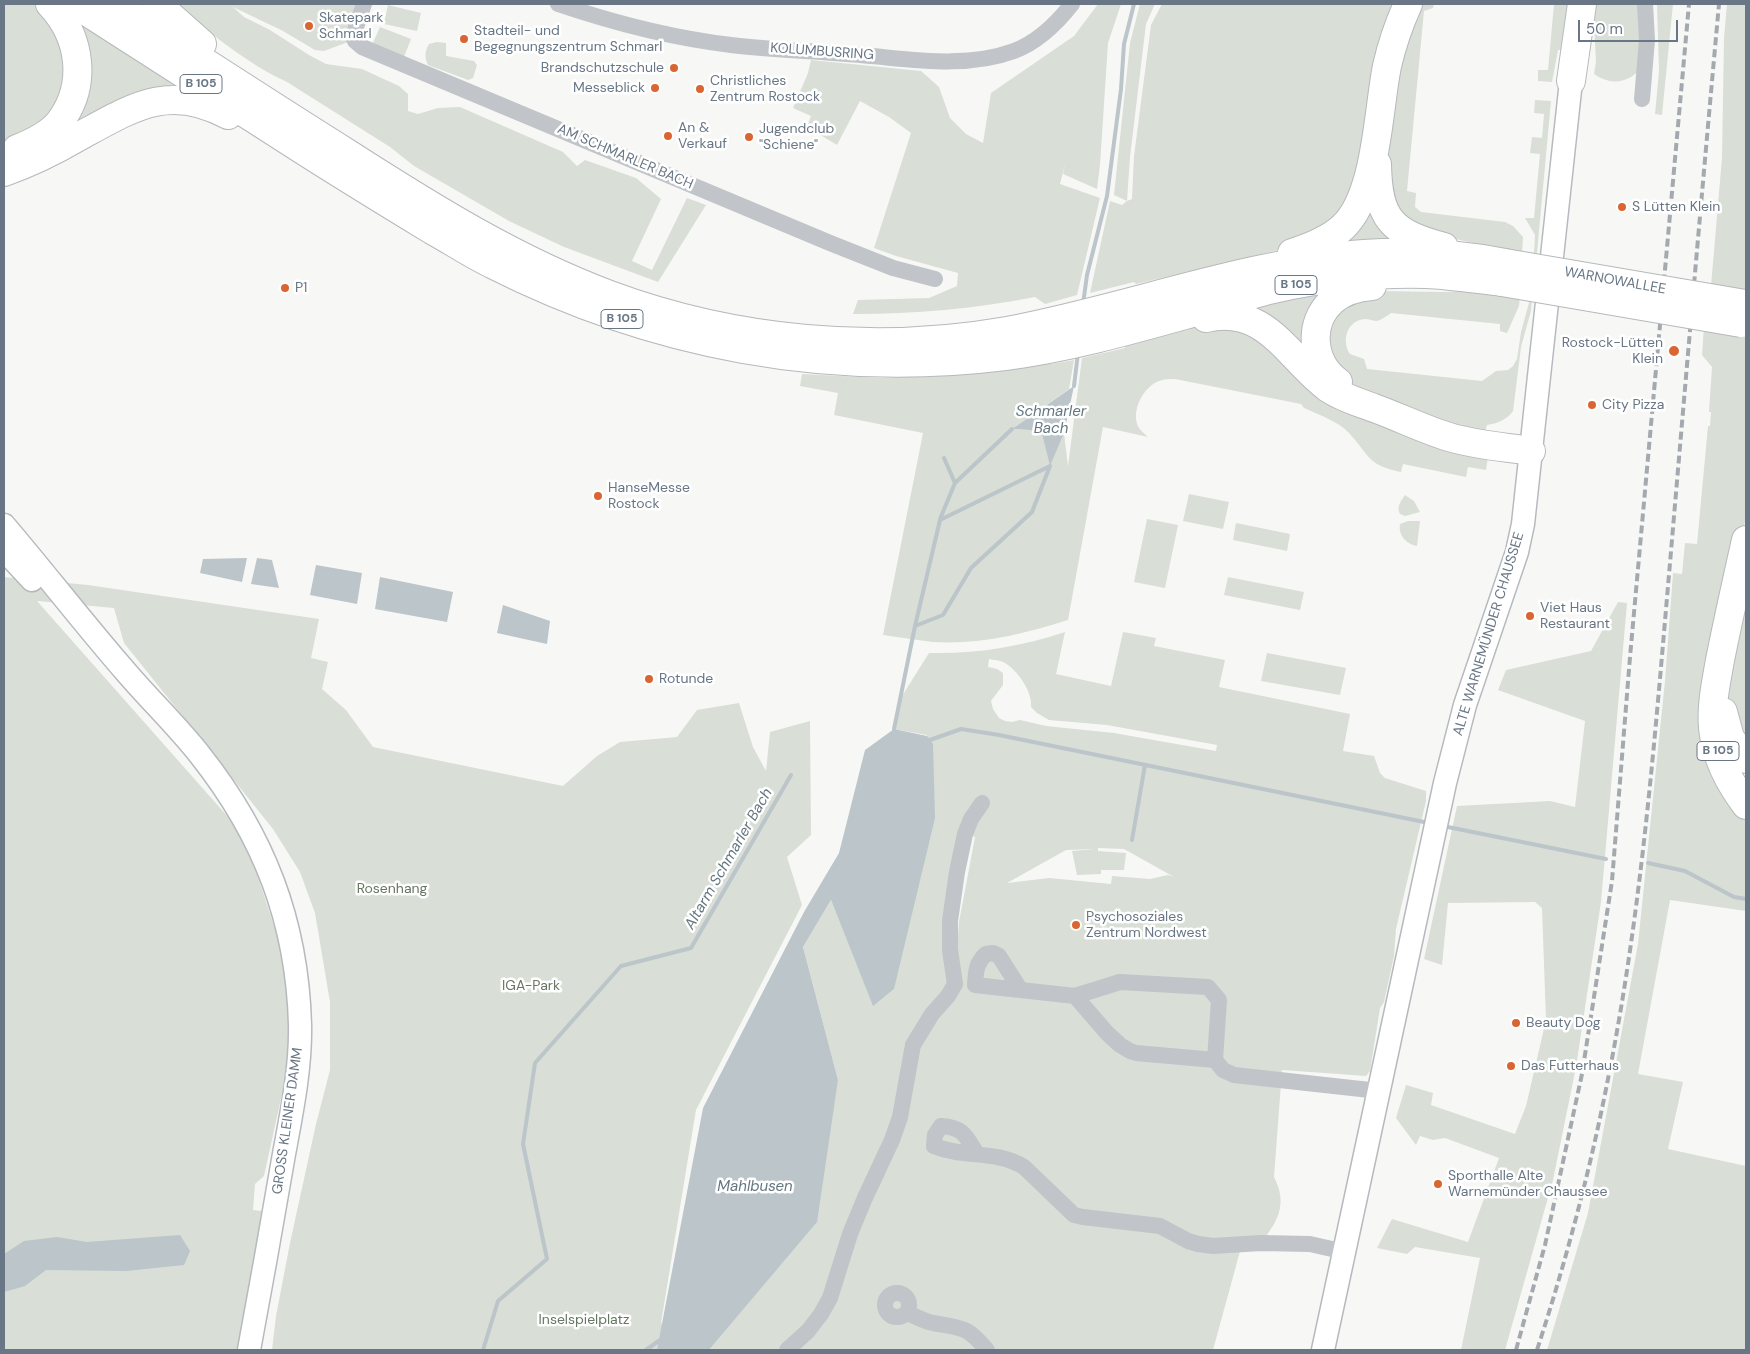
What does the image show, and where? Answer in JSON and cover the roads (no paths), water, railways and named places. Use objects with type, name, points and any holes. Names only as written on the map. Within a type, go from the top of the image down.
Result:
[{"type":"highway","points":[[4,155],[44,136],[58,124],[74,94],[78,78],[76,50],[70,34],[50,4]]},
{"type":"highway","name":"B 105","points":[[76,4],[400,211],[487,262],[556,294],[642,326],[753,352],[855,363],[896,363],[1007,356],[1142,327],[1271,290],[1305,283],[1366,276],[1426,274],[1455,277],[1497,268]]},
{"type":"highway","name":"B 105","points":[[115,4],[402,188],[536,263],[578,282],[645,306],[696,320],[744,330],[816,339],[860,342],[926,340],[1004,331],[1108,308],[1252,272],[1295,263],[1365,254],[1395,253],[1497,268]]},
{"type":"highway","points":[[157,4],[230,66],[244,88]]},
{"type":"highway","points":[[1252,272],[1268,258],[1318,244],[1344,226],[1357,210],[1365,191],[1377,139],[1387,65],[1396,33],[1408,4]]},
{"type":"highway","points":[[1571,82],[1582,4]]},
{"type":"highway","points":[[4,172],[56,150],[128,110],[151,102],[173,99],[199,103],[214,108],[281,146],[307,152]]},
{"type":"highway","points":[[1377,139],[1378,190],[1382,208],[1390,220],[1403,232],[1497,268]]},
{"type":"highway","name":"WARNOWALLEE","points":[[1497,268],[1745,312]]},
{"type":"highway","points":[[1374,408],[1324,370],[1318,358],[1315,344],[1316,329],[1320,317],[1332,301],[1344,293],[1355,289],[1402,285],[1436,285],[1455,277]]},
{"type":"highway","points":[[1142,327],[1170,327],[1220,316],[1239,317],[1249,320],[1274,334],[1310,372],[1329,388],[1356,403],[1374,408],[1451,438],[1532,451]]},
{"type":"highway","name":"B 105","points":[[1746,540],[1723,647],[1713,710],[1713,728],[1719,757],[1726,774],[1746,805]]},
{"type":"highway","points":[[1746,573],[1722,690],[1722,704],[1723,716],[1730,738],[1746,760]]},
{"type":"street","name":"AM SCHMARLER BACH","points":[[364,4],[353,36],[355,41],[362,47],[830,244],[893,268],[935,279]]},
{"type":"street","name":"KOLUMBUSRING","points":[[558,4],[595,17],[630,26],[704,41],[750,47],[951,62],[984,58],[1015,50],[1042,35],[1059,20],[1072,4]]},
{"type":"street","points":[[1642,100],[1647,40],[1644,4]]},
{"type":"street","name":"ALTE WARNEMÜNDER CHAUSSEE","points":[[1323,1350],[1435,828],[1465,705],[1517,552],[1526,508],[1571,82]]},
{"type":"street","name":"GROSS KLEINER DAMM","points":[[4,525],[125,671],[200,755],[229,795],[250,830],[277,890],[293,950],[300,1026],[290,1121],[249,1350]]},
{"type":"street","name":"GROSS KLEINER DAMM","points":[[4,550],[57,608],[125,671]]},
{"type":"street","points":[[787,1350],[808,1331],[830,1298],[850,1234],[892,1140],[900,1117],[913,1045],[932,1014],[948,996],[955,984],[950,950],[950,922],[957,872],[965,834],[971,819],[982,803]]},
{"type":"street","points":[[1020,989],[1075,996],[1120,982],[1208,987],[1219,1000],[1215,1060],[1223,1070],[1234,1075],[1379,1091]]},
{"type":"street","points":[[1075,996],[1107,1033],[1130,1051],[1143,1054],[1215,1060]]},
{"type":"street","points":[[977,1154],[1009,1159],[1016,1162],[1074,1215],[1160,1226],[1188,1241],[1198,1244],[1213,1246],[1261,1243],[1310,1244],[1345,1252]]},
{"type":"street","points":[[907,1312],[931,1322],[961,1327],[975,1336],[986,1350]]},
{"type":"water","name":"Schmarler Bach","points":[[1074,386],[1064,433],[1050,466],[1042,434],[1030,430],[1012,429]]},
{"type":"water","points":[[247,558],[242,582],[200,573],[203,559]]},
{"type":"water","points":[[257,558],[272,560],[279,588],[251,584]]},
{"type":"water","points":[[316,565],[362,573],[357,604],[310,595]]},
{"type":"water","points":[[380,577],[453,592],[447,622],[375,609]]},
{"type":"water","points":[[503,605],[550,621],[547,644],[497,633]]},
{"type":"water","name":"Mahlbusen","points":[[894,729],[927,736],[933,744],[935,818],[894,989],[873,1006],[831,900],[803,947],[838,1080],[817,1222],[709,1350],[657,1350],[703,1108],[804,912],[839,853],[865,750]]},
{"type":"water","points":[[180,1235],[190,1251],[184,1265],[126,1271],[46,1270],[25,1286],[4,1292],[4,1254],[24,1241],[57,1237],[87,1242]]},
{"type":"waterway","name":"Schmarler Bach","points":[[1083,304],[1087,275],[1107,196],[1121,89],[1124,44],[1134,4]]},
{"type":"waterway","name":"Schmarler Bach","points":[[1074,386],[1078,353]]},
{"type":"waterway","name":"Schmarler Bach","points":[[940,519],[955,483],[1012,429]]},
{"type":"waterway","name":"Schmarler Bach","points":[[944,458],[955,483]]},
{"type":"waterway","points":[[915,626],[943,615],[971,568],[1032,512],[1050,466]]},
{"type":"waterway","name":"Schmarler Bach","points":[[894,729],[915,626],[940,520],[1050,466]]},
{"type":"waterway","points":[[930,740],[961,729],[999,735],[1429,823]]},
{"type":"waterway","points":[[1132,840],[1145,765]]},
{"type":"waterway","name":"Altarm Schmarler Bach","points":[[483,1350],[498,1301],[547,1259],[523,1144],[535,1063],[621,966],[691,948],[791,775]]},
{"type":"waterway","points":[[1443,826],[1606,859]]},
{"type":"waterway","points":[[1648,863],[1685,871],[1734,897],[1746,899]]},
{"type":"waterway","points":[[646,1350],[660,1340]]},
{"type":"railway","points":[[1516,1350],[1545,1245],[1582,1074],[1612,881],[1630,657],[1689,4]]},
{"type":"railway","points":[[1537,1350],[1558,1283],[1593,1148],[1620,1015],[1639,886],[1653,757],[1719,4]]},
{"type":"place","name":"Skatepark Schmarl","points":[[309,26]]},
{"type":"place","name":"Stadteil- und Begegnungszentrum Schmarl","points":[[464,39]]},
{"type":"place","name":"Brandschutzschule","points":[[674,68]]},
{"type":"place","name":"Messeblick","points":[[655,88]]},
{"type":"place","name":"Christliches Zentrum Rostock","points":[[700,89]]},
{"type":"place","name":"An & Verkauf","points":[[668,136]]},
{"type":"place","name":"Jugendclub \"Schiene\"","points":[[749,137]]},
{"type":"place","name":"S Lütten Klein","points":[[1622,207]]},
{"type":"place","name":"P1","points":[[285,288]]},
{"type":"place","name":"Rostock-Lütten Klein","points":[[1674,351]]},
{"type":"place","name":"City Pizza","points":[[1592,405]]},
{"type":"place","name":"HanseMesse Rostock","points":[[598,496]]},
{"type":"place","name":"Viet Haus Restaurant","points":[[1530,616]]},
{"type":"place","name":"Rotunde","points":[[649,679]]},
{"type":"place","name":"Psychosoziales Zentrum Nordwest","points":[[1076,925]]},
{"type":"place","name":"Beauty Dog","points":[[1516,1023]]},
{"type":"place","name":"Das Futterhaus","points":[[1511,1066]]},
{"type":"place","name":"Sporthalle Alte Warnemünder Chaussee","points":[[1438,1184]]},
{"type":"park label","name":"Rosenhang","points":[[392,889]]},
{"type":"park label","name":"IGA-Park","points":[[531,986]]},
{"type":"park label","name":"Inselspielplatz","points":[[584,1320]]}]
